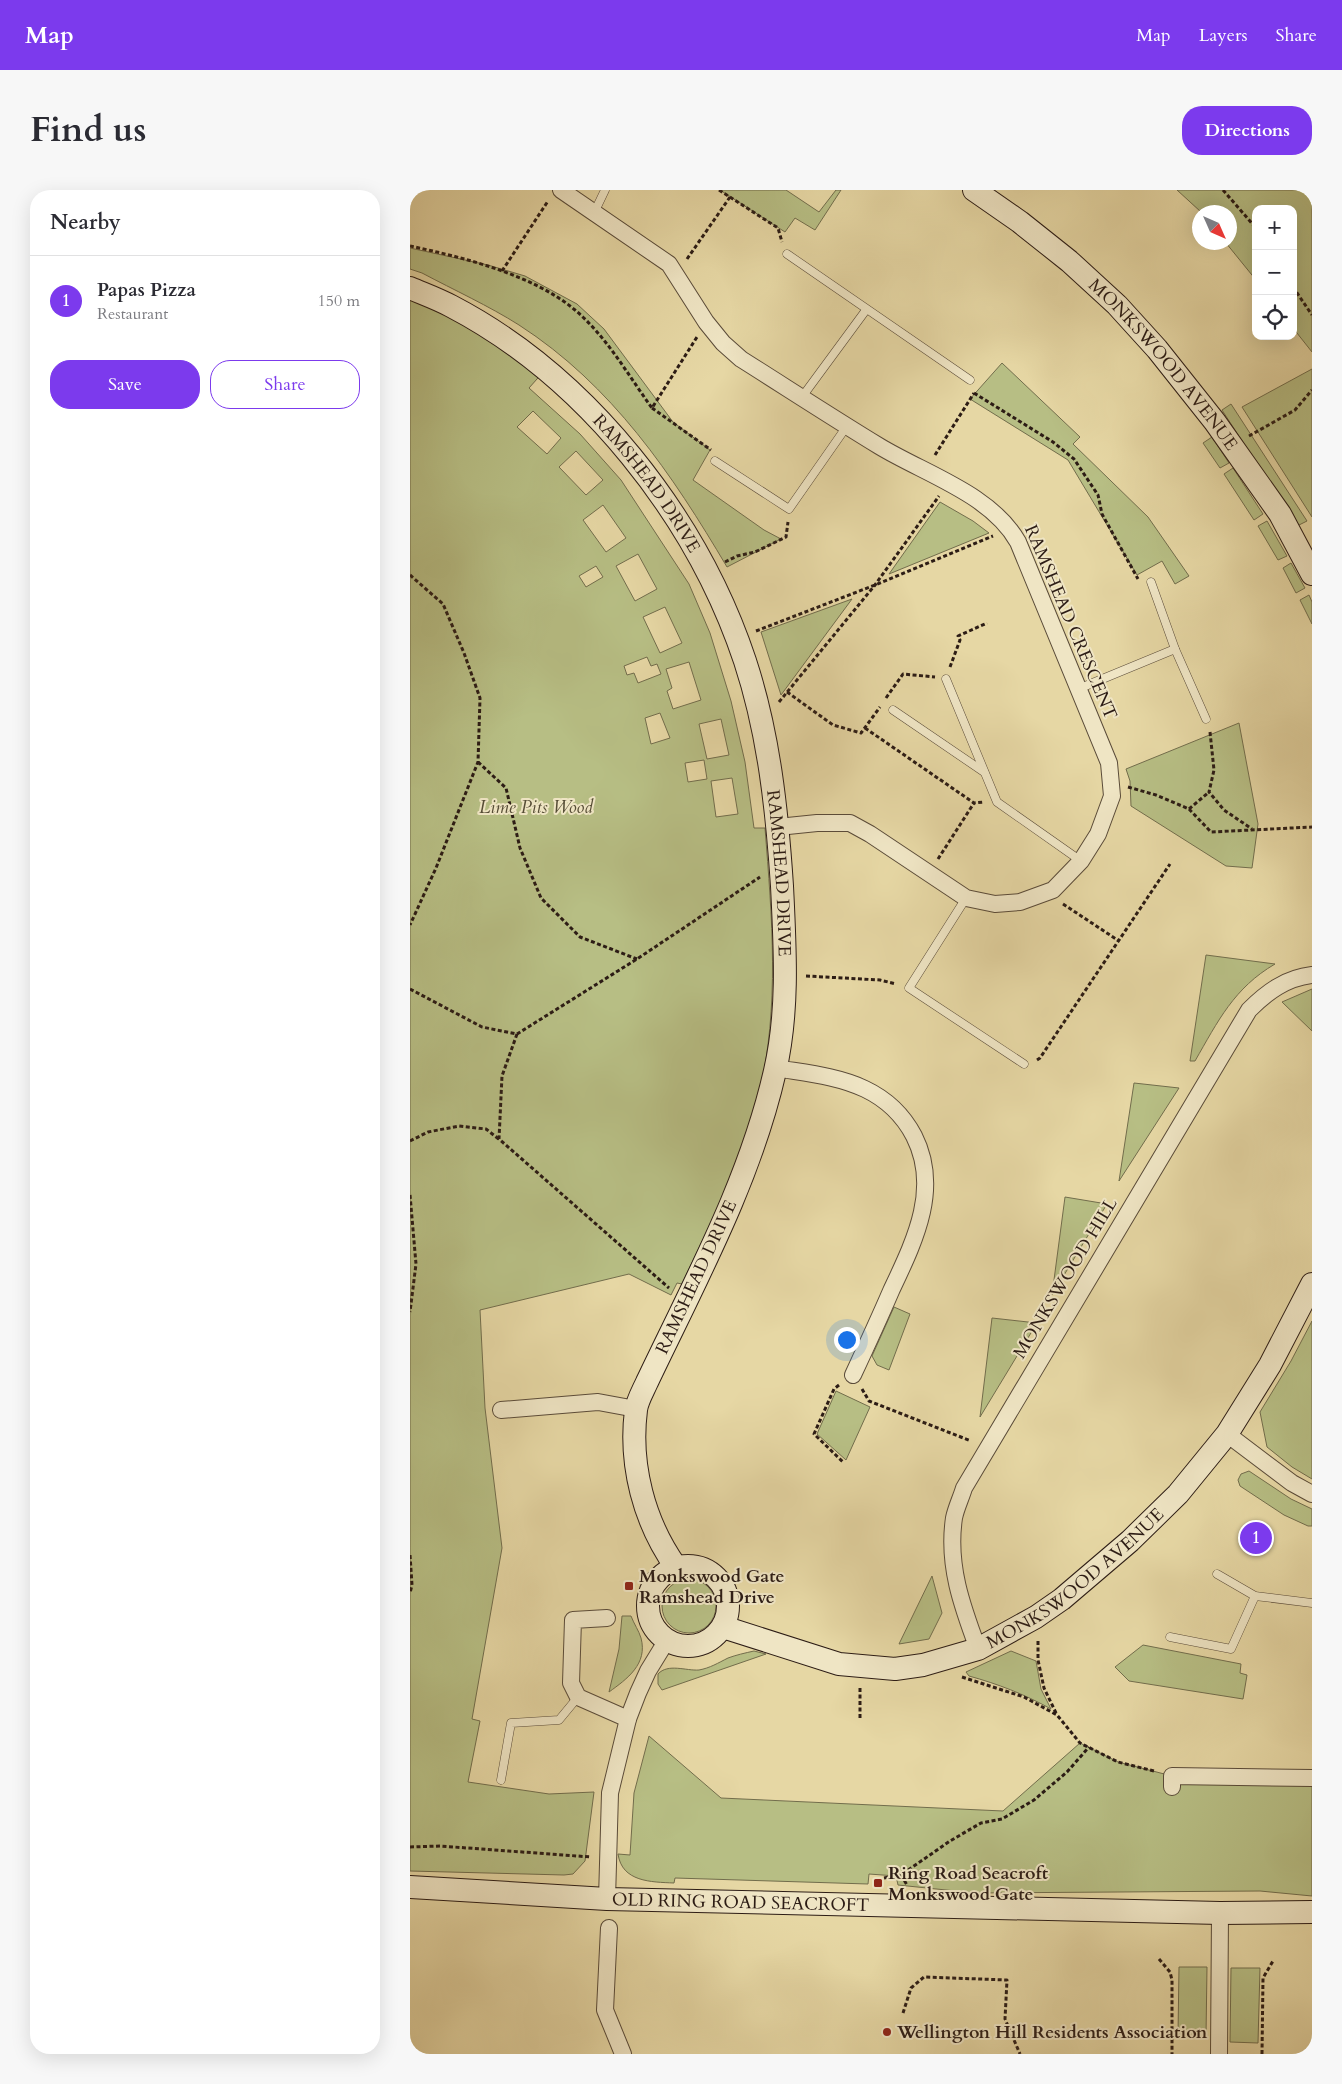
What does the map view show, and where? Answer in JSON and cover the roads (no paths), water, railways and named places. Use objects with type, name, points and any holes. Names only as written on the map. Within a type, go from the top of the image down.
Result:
[{"type":"street","name":"MONKSWOOD AVENUE","points":[[974,190],[1020,222],[1062,255],[1116,305],[1182,378],[1233,446],[1280,514],[1312,574]]},
{"type":"street","name":"RAMSHEAD CRESCENT","points":[[555,194],[594,212],[669,264],[706,322],[723,343],[741,358],[881,447],[993,510],[1010,529],[1018,542],[1109,764],[1112,796],[1098,834],[1080,862],[1053,890],[1020,902],[995,904],[966,898],[870,834],[850,823],[816,823],[778,827]]},
{"type":"street","name":"RAMSHEAD DRIVE","points":[[410,288],[450,305],[505,339],[545,370],[616,439],[673,514],[709,575],[726,611],[745,662],[762,724],[778,827],[785,975],[784,1001],[776,1068],[757,1139],[730,1208],[636,1408],[634,1447],[640,1489],[654,1530],[676,1567]]},
{"type":"street","name":"MONKSWOOD HILL","points":[[978,1649],[960,1599],[953,1570],[954,1516],[964,1488],[986,1448],[1250,1010],[1266,994],[1284,982],[1312,975]]},
{"type":"street","points":[[776,1068],[850,1083],[878,1096],[901,1116],[910,1128],[923,1157],[926,1187],[920,1223],[911,1248],[853,1374]]},
{"type":"street","name":"MONKSWOOD AVENUE","points":[[722,1627],[839,1664],[895,1669],[923,1665],[978,1649],[1039,1615],[1062,1599],[1130,1541],[1178,1494],[1227,1434],[1270,1365],[1312,1284]]},
{"type":"street","points":[[501,1410],[598,1402],[636,1408]]},
{"type":"street","points":[[1227,1434],[1292,1483],[1312,1494]]},
{"type":"street","points":[[688,1565],[700,1567],[720,1579],[726,1590],[729,1601],[728,1612],[722,1627],[711,1639],[702,1644],[680,1645],[667,1640],[652,1625],[648,1602],[651,1590],[657,1580],[666,1572],[676,1567],[688,1565]]},
{"type":"street","points":[[607,1618],[573,1620],[571,1683],[578,1697],[628,1719]]},
{"type":"street","points":[[607,1899],[610,1793],[628,1719],[648,1671],[667,1640]]},
{"type":"street","points":[[1172,1781],[1312,1778]]},
{"type":"street","name":"OLD RING ROAD SEACROFT","points":[[410,1887],[607,1899],[1220,1913],[1312,1912]]},
{"type":"street","points":[[1219,2054],[1220,1913]]},
{"type":"street","points":[[609,1928],[605,2010],[623,2054]]},
{"type":"lane","points":[[594,212],[605,190]]},
{"type":"lane","points":[[787,254],[970,380]]},
{"type":"lane","points":[[802,397],[866,310]]},
{"type":"lane","points":[[715,461],[789,509],[848,426]]},
{"type":"lane","points":[[1151,582],[1175,649],[1206,719]]},
{"type":"lane","points":[[1078,689],[1175,649]]},
{"type":"lane","points":[[946,678],[997,802],[1080,862]]},
{"type":"lane","points":[[893,710],[985,772]]},
{"type":"lane","points":[[966,898],[909,988],[1024,1064]]},
{"type":"lane","points":[[1217,1574],[1255,1596],[1312,1603]]},
{"type":"lane","points":[[1170,1637],[1230,1649],[1255,1596]]},
{"type":"lane","points":[[501,1780],[511,1723],[559,1720],[578,1697]]},
{"type":"place","name":"Papas Pizza","points":[[1256,1538]]},
{"type":"place","name":"Monkswood Gate Ramshead Drive","points":[[629,1586]]},
{"type":"place","name":"Ring Road Seacroft Monkswood Gate","points":[[878,1883]]},
{"type":"place","name":"Wellington Hill Residents Association","points":[[887,2032]]},
{"type":"park label","name":"Lime Pits Wood","points":[[536,807]]}]
